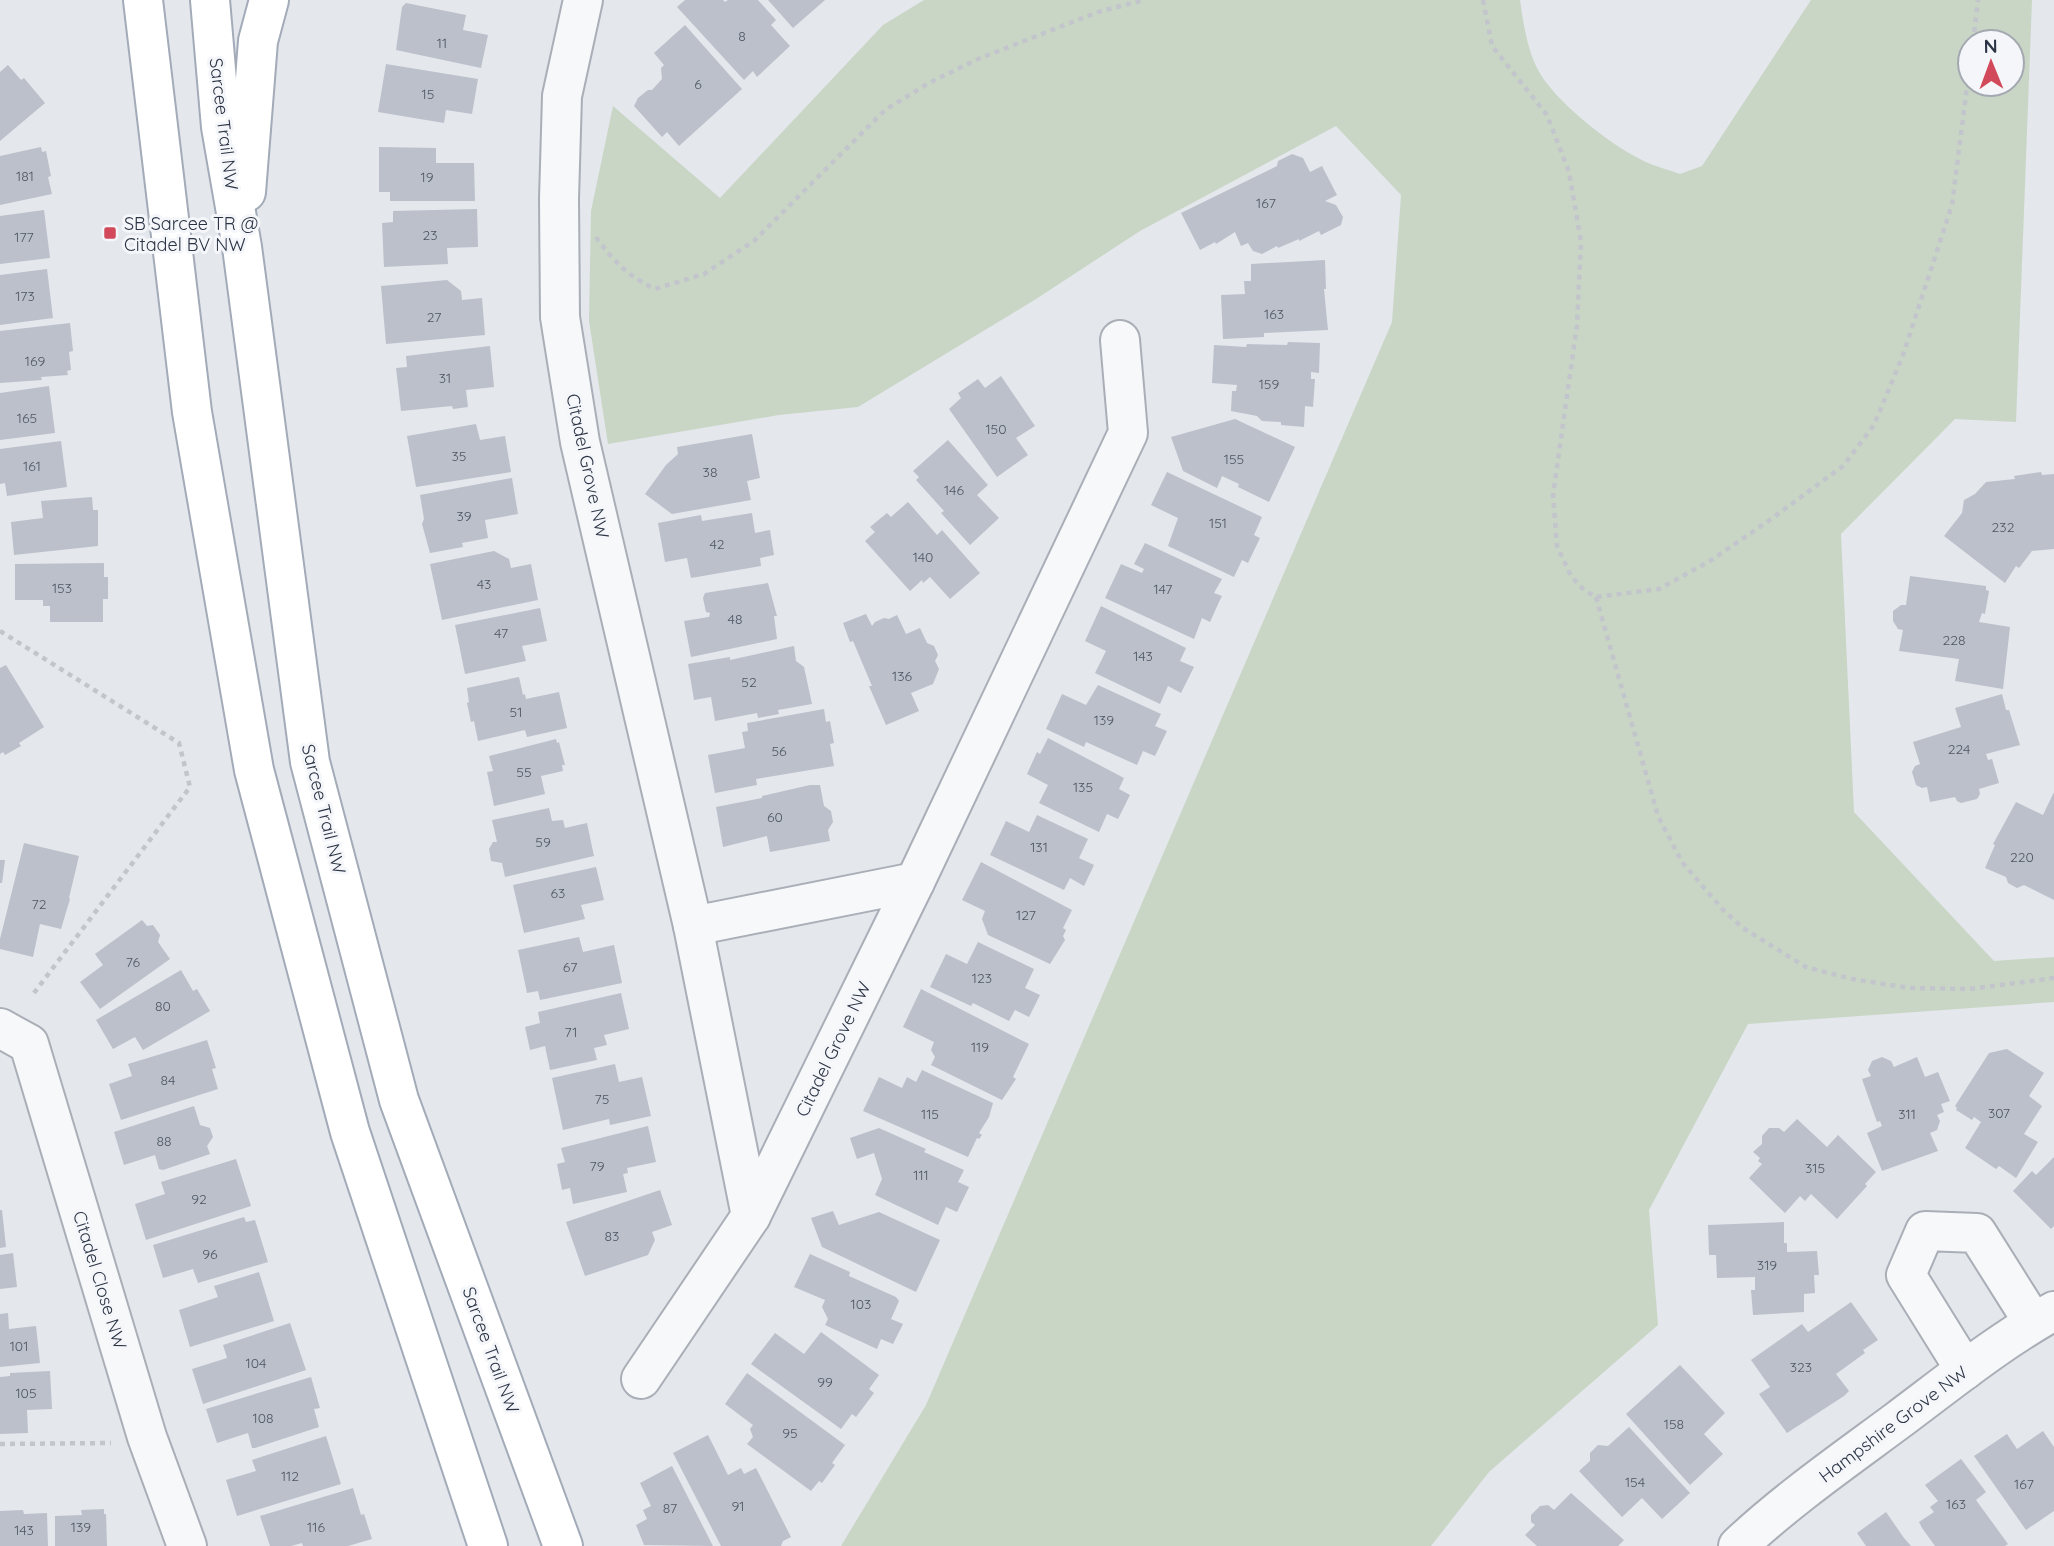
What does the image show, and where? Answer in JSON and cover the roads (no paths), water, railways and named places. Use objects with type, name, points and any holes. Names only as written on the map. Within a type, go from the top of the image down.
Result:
[{"type":"main road","points":[[143,0],[192,412],[254,770],[350,1132],[488,1546]]},
{"type":"main road","name":"Sarcee Trail NW","points":[[210,0],[221,127],[242,247],[310,762],[399,1100],[564,1546]]},
{"type":"main road","points":[[242,247],[258,41],[269,0]]},
{"type":"street","name":"Citadel Grove NW","points":[[583,0],[562,96],[559,199],[561,317],[580,442],[693,926],[751,1216]]},
{"type":"street","name":"Citadel Grove NW","points":[[641,1379],[751,1216],[915,882],[1128,433],[1121,340]]},
{"type":"street","points":[[693,926],[915,882]]},
{"type":"street","name":"Citadel Close NW","points":[[0,1028],[29,1044],[147,1437],[187,1546]]},
{"type":"street","points":[[1965,1370],[1906,1275],[1925,1231],[1977,1233],[2044,1317]]},
{"type":"street","name":"Hampshire Grove NW","points":[[1738,1546],[1770,1516],[1965,1370],[2044,1317]]},
{"type":"place","name":"SB Sarcee TR @ Citadel BV NW","points":[[110,233]]}]
